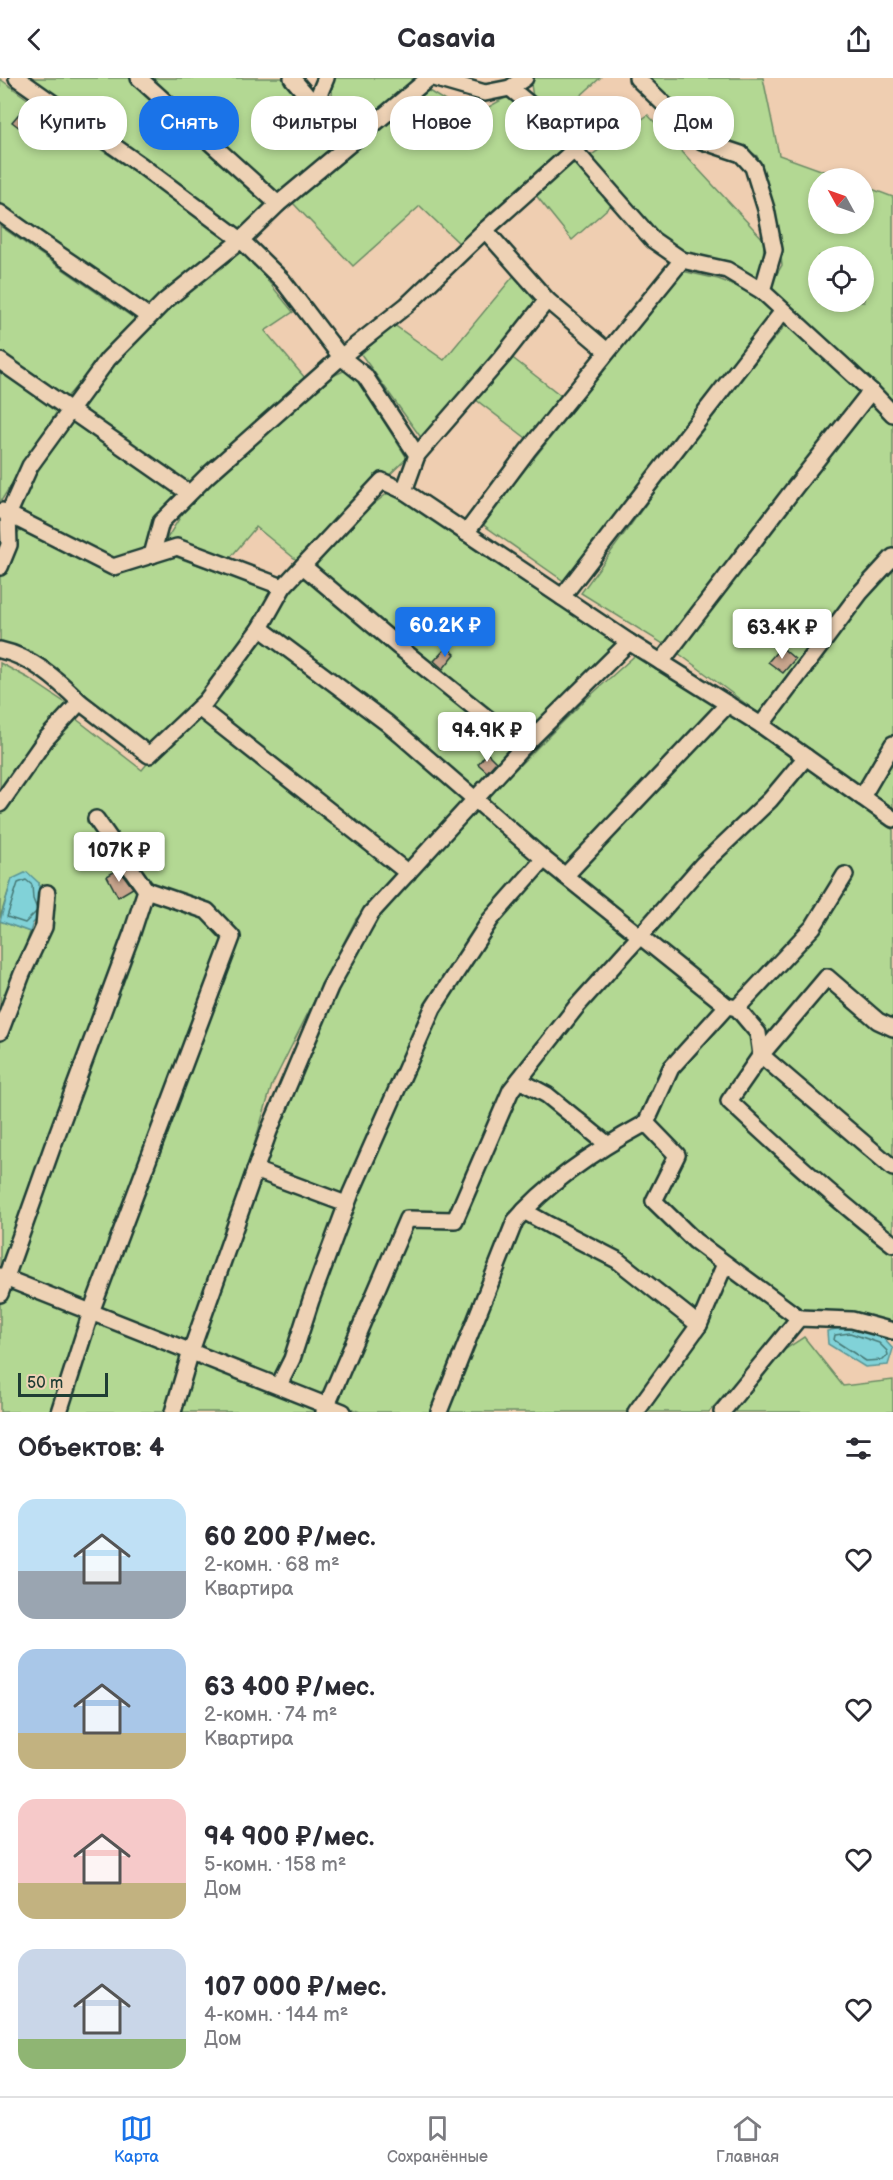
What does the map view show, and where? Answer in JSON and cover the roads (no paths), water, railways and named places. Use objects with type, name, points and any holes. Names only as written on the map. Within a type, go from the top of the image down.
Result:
[{"type":"lane","points":[[17,78],[142,166],[241,240],[283,281],[340,357],[365,376],[417,455]]},
{"type":"lane","points":[[139,78],[278,204]]},
{"type":"lane","points":[[292,78],[308,96]]},
{"type":"lane","points":[[318,96],[326,78]]},
{"type":"lane","points":[[378,121],[435,78],[485,93],[510,88],[525,78]]},
{"type":"lane","points":[[637,78],[702,141],[741,154],[753,167],[766,209],[774,250],[762,291]]},
{"type":"lane","points":[[510,88],[546,118],[653,240],[682,260],[727,270],[762,291],[893,414]]},
{"type":"lane","points":[[0,567],[9,545],[4,513],[30,466],[108,359],[165,301],[241,240],[278,204],[341,150]]},
{"type":"lane","points":[[153,555],[161,522],[189,493],[340,357],[407,305],[484,230],[573,151]]},
{"type":"lane","points":[[0,213],[149,317]]},
{"type":"lane","points":[[484,230],[548,300],[607,351]]},
{"type":"lane","points":[[466,532],[528,450],[682,260]]},
{"type":"lane","points":[[404,491],[417,455],[548,300]]},
{"type":"lane","points":[[562,597],[783,311]]},
{"type":"lane","points":[[0,361],[189,493]]},
{"type":"lane","points":[[661,662],[795,486],[871,391]]},
{"type":"lane","points":[[0,650],[15,653],[55,677],[80,702],[149,754],[206,701],[260,628],[283,587],[382,481],[404,491],[629,642],[761,725],[893,819]]},
{"type":"lane","points":[[4,513],[113,567],[177,547],[283,587]]},
{"type":"lane","points":[[761,725],[860,593],[893,556]]},
{"type":"lane","points":[[303,566],[523,747]]},
{"type":"lane","points":[[260,628],[387,723],[544,859],[732,1007],[758,1033],[761,1055],[893,1168]]},
{"type":"lane","points":[[173,1412],[191,1351],[269,1131],[330,987],[371,913],[523,747],[629,642]]},
{"type":"lane","points":[[0,804],[45,740],[80,702]]},
{"type":"lane","points":[[565,876],[728,704]]},
{"type":"lane","points":[[199,708],[408,873]]},
{"type":"lane","points":[[862,797],[893,744]]},
{"type":"lane","points":[[325,1409],[407,1219],[455,1220],[512,1090],[519,1080],[577,1006],[702,865],[770,800],[806,757]]},
{"type":"lane","points":[[59,1412],[91,1312],[232,937],[207,911],[146,890],[96,819]]},
{"type":"lane","points":[[279,1385],[292,1359],[346,1204],[433,1008],[491,919],[544,859]]},
{"type":"lane","points":[[440,1412],[515,1221],[533,1200],[607,1144],[646,1123],[671,1068],[813,927],[845,875]]},
{"type":"lane","points":[[0,1294],[3,1277],[146,890]]},
{"type":"lane","points":[[0,1032],[22,974],[44,927],[47,893]]},
{"type":"lane","points":[[893,1028],[878,1021],[827,977],[761,1055],[729,1101],[817,1181],[893,1244]]},
{"type":"lane","points":[[519,1080],[547,1095],[607,1144]]},
{"type":"lane","points":[[646,1123],[677,1155],[654,1201],[695,1241],[799,1318],[852,1320],[893,1331]]},
{"type":"lane","points":[[255,1170],[346,1204]]},
{"type":"lane","points":[[524,1211],[617,1260],[699,1325]]},
{"type":"lane","points":[[636,1412],[699,1325],[726,1264]]},
{"type":"lane","points":[[3,1277],[279,1385],[325,1409],[343,1412]]},
{"type":"lane","points":[[729,1410],[799,1318]]},
{"type":"water","points":[[27,872],[39,883],[39,898],[45,913],[33,923],[30,932],[0,921],[12,879]]},
{"type":"water","points":[[850,1326],[883,1338],[893,1349],[888,1365],[865,1367],[828,1344],[827,1331]]}]
